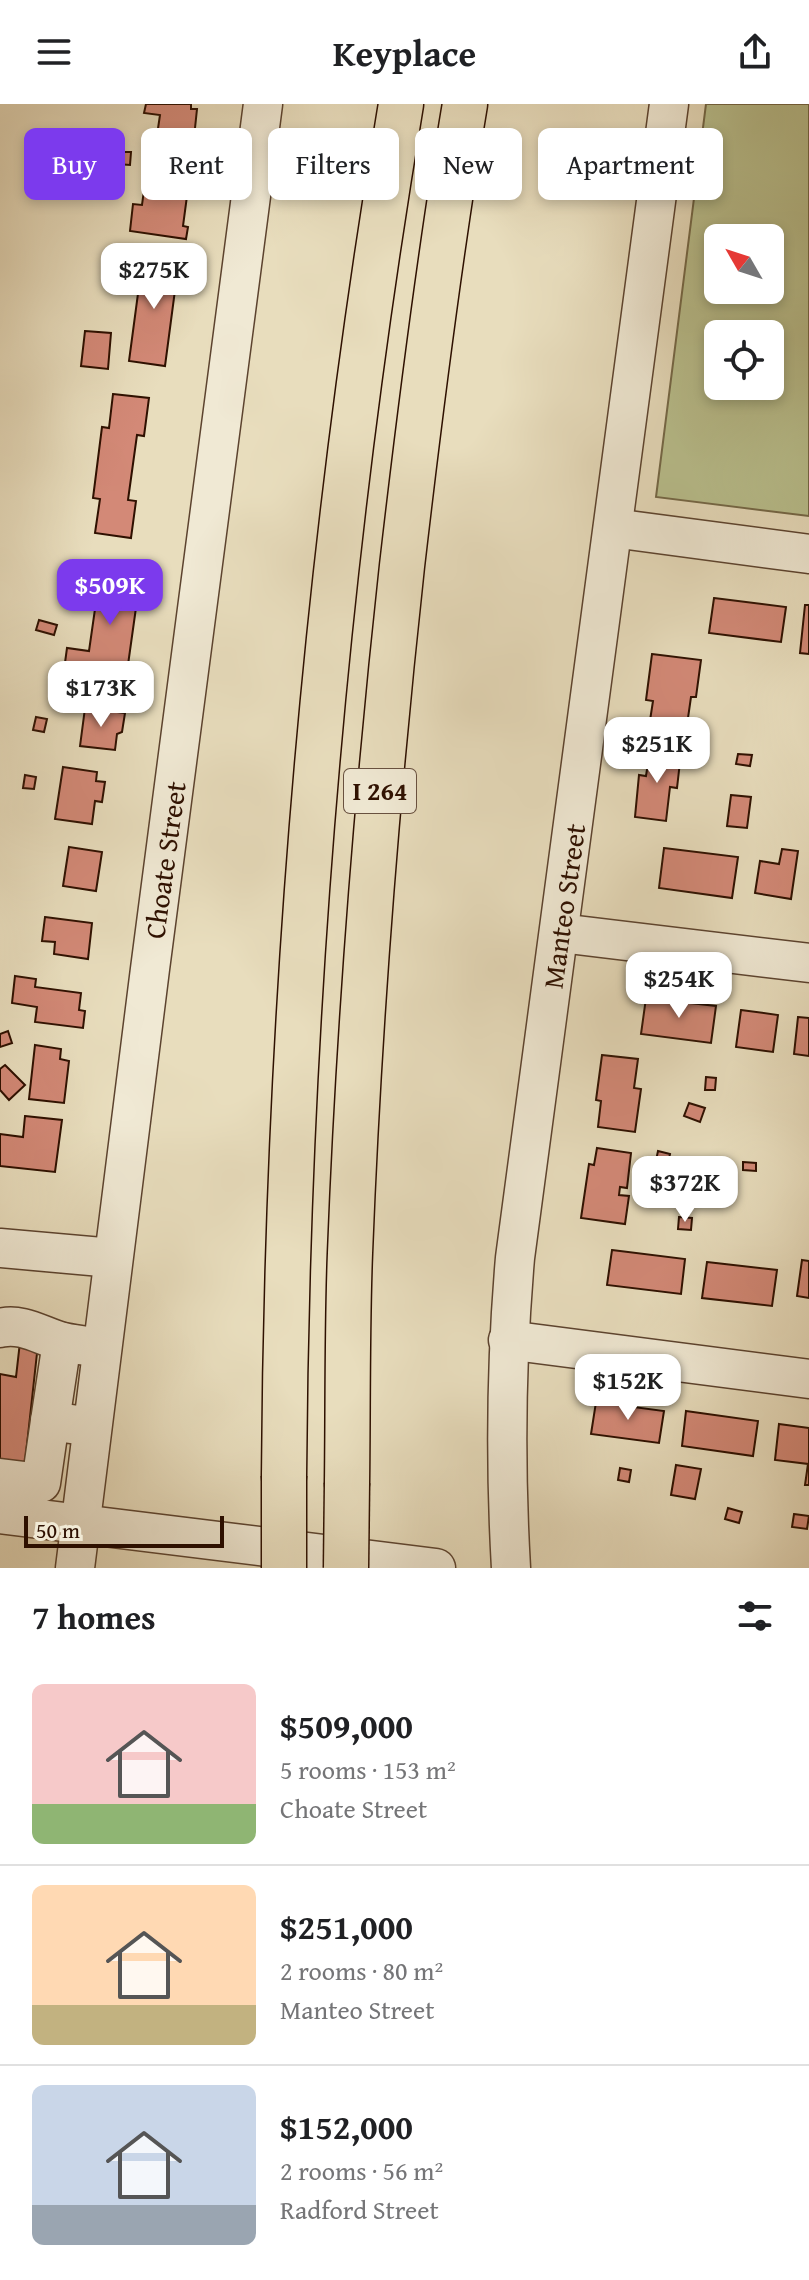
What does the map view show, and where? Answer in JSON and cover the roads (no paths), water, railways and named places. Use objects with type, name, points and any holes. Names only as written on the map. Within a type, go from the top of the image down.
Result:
[{"type":"highway","name":"I 264","points":[[284,1568],[285,1346],[296,1062],[308,878],[350,448],[401,104]]},
{"type":"highway","name":"I 264","points":[[346,1568],[350,1255],[368,916],[424,369],[465,104]]},
{"type":"street","name":"Choate Street","points":[[75,1568],[263,104]]},
{"type":"street","name":"Manteo Street","points":[[511,1568],[506,1477],[508,1340],[515,1258],[669,104]]},
{"type":"street","points":[[613,528],[809,554]]},
{"type":"street","points":[[560,933],[809,963]]},
{"type":"street","points":[[0,1248],[113,1258]]},
{"type":"street","points":[[0,1328],[8,1326],[38,1332],[62,1342],[102,1348]]},
{"type":"street","points":[[508,1340],[809,1379]]},
{"type":"street","points":[[0,1478],[41,1483],[62,1342]]},
{"type":"street","points":[[50,1421],[92,1427]]},
{"type":"street","points":[[0,1514],[436,1568]]}]
